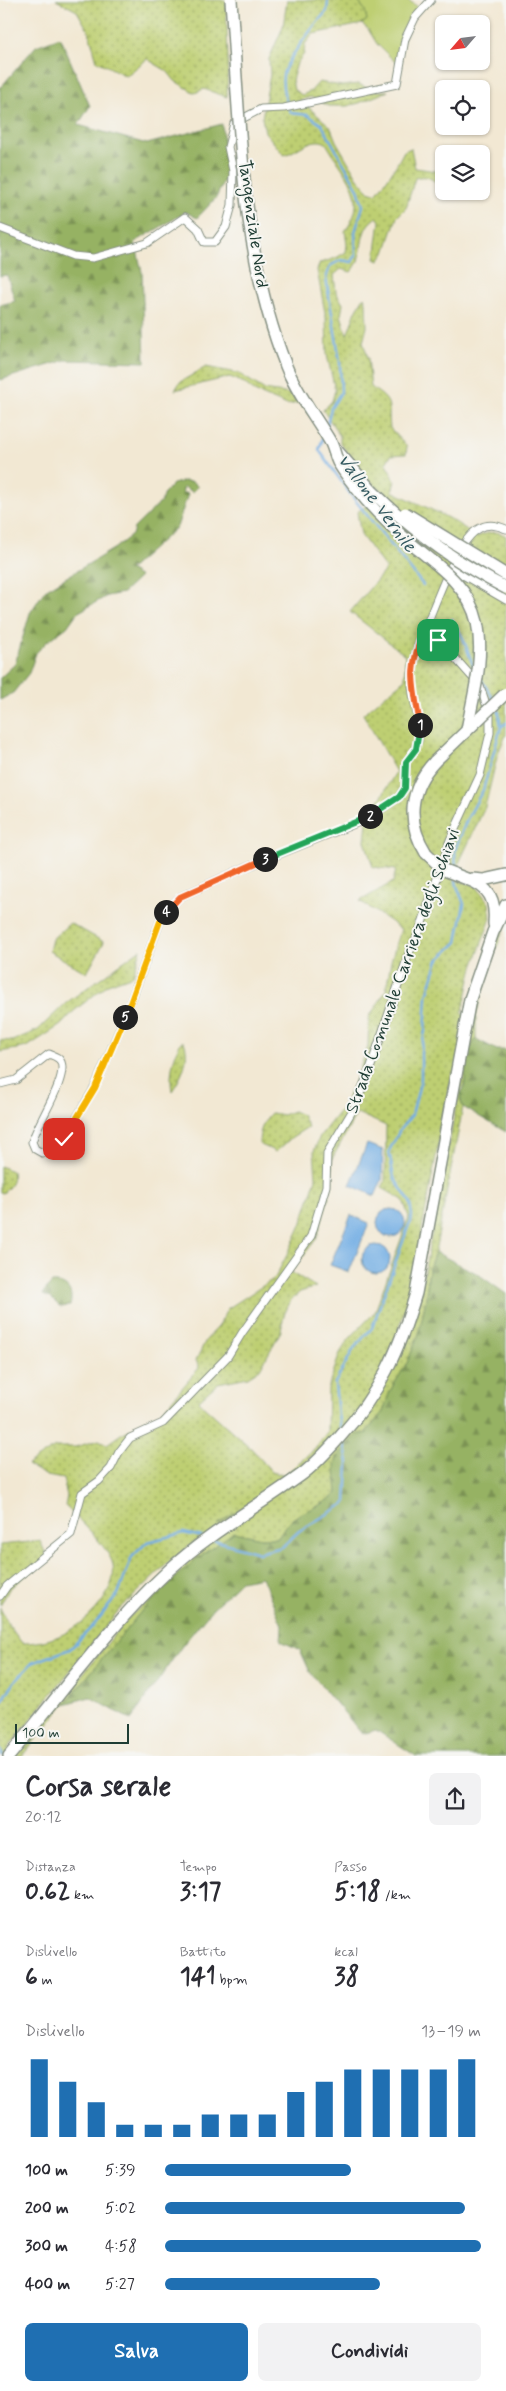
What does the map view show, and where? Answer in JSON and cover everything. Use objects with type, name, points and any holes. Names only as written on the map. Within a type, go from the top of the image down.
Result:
[{"type":"main road","name":"Tangenziale Nord","points":[[231,0],[244,176],[254,261],[265,304],[287,369],[302,399],[331,444],[372,491],[420,534],[443,551],[506,588]]},
{"type":"main road","points":[[331,444],[338,461],[366,500],[396,530],[445,571],[458,585],[470,604],[477,622],[479,658],[466,730]]},
{"type":"main road","points":[[372,491],[411,518],[506,575]]},
{"type":"main road","points":[[493,932],[495,912],[493,902],[481,884],[444,870],[426,854],[415,831],[412,806],[420,781],[435,761],[506,693]]},
{"type":"main road","points":[[467,879],[483,880],[506,875]]},
{"type":"main road","points":[[11,1754],[124,1614],[171,1568],[201,1544],[303,1474],[360,1415],[390,1367],[404,1335],[416,1294],[468,1015],[479,969],[506,905]]},
{"type":"street","points":[[0,228],[73,256],[93,258],[147,243],[186,217],[198,229],[204,242],[214,242],[226,227],[232,205],[233,171],[228,147],[234,122],[261,109],[284,108],[295,104],[358,93],[378,86],[397,84],[405,39],[415,18],[431,0]]},
{"type":"street","points":[[0,1084],[16,1080],[49,1054],[56,1056],[61,1061],[62,1071],[59,1082],[32,1142],[35,1149],[42,1153],[52,1151],[64,1139],[95,1088],[127,1012],[162,916],[180,897],[244,868],[364,820],[399,797],[406,782],[406,762],[416,749],[420,738],[420,727],[412,685],[415,654],[462,546],[476,530],[490,525],[506,528]]},
{"type":"street","points":[[451,568],[506,600]]},
{"type":"street","name":"Strada Comunale Carriera degli Schiavi","points":[[0,1596],[7,1586],[71,1534],[82,1493],[99,1481],[111,1468],[118,1452],[130,1438],[163,1423],[228,1356],[242,1333],[311,1236],[326,1186],[327,1153],[354,1108],[369,1072],[409,952],[419,932],[450,840],[480,775],[490,733],[490,716],[480,686],[438,640],[425,630]]},
{"type":"green space","points":[[56,0],[226,0],[227,97],[204,89],[195,93],[175,81],[167,71],[147,59],[126,76],[97,61],[89,32],[77,11]]},
{"type":"green space","points":[[287,0],[357,0],[365,10],[367,20],[362,24],[313,34],[305,44],[304,54],[297,63],[292,80],[294,90],[302,95],[311,91],[319,82],[342,86],[358,84],[376,91],[388,91],[347,106],[329,106],[311,97],[300,100],[330,126],[336,141],[357,177],[369,191],[376,194],[404,151],[411,148],[415,168],[435,171],[435,182],[427,177],[415,178],[406,208],[397,217],[385,253],[379,261],[375,259],[380,221],[377,217],[370,222],[363,236],[356,266],[351,272],[341,269],[334,275],[336,292],[343,304],[341,315],[347,335],[356,311],[364,297],[367,327],[363,342],[368,358],[371,387],[387,401],[390,428],[407,446],[406,454],[391,455],[386,463],[395,481],[392,491],[447,517],[476,537],[495,532],[506,536],[506,735],[498,753],[485,807],[452,878],[476,886],[489,903],[491,918],[473,967],[462,1014],[472,1015],[497,933],[506,915],[506,923],[489,967],[476,1015],[476,1039],[467,1056],[465,1083],[461,1089],[460,1100],[463,1107],[435,1252],[429,1268],[426,1299],[419,1334],[407,1363],[390,1391],[383,1412],[335,1469],[337,1493],[325,1503],[292,1519],[278,1538],[261,1538],[234,1532],[144,1608],[22,1756],[0,1756],[0,1608],[10,1627],[22,1643],[50,1639],[79,1625],[97,1608],[105,1598],[113,1576],[113,1565],[106,1550],[65,1506],[67,1496],[63,1479],[47,1476],[27,1465],[55,1447],[75,1447],[99,1440],[107,1444],[121,1434],[160,1414],[199,1368],[196,1360],[206,1340],[219,1326],[227,1309],[275,1278],[301,1225],[316,1178],[314,1151],[320,1136],[341,1109],[355,1081],[368,1047],[369,1017],[386,991],[391,961],[401,929],[360,901],[393,882],[396,870],[373,867],[365,841],[367,821],[396,772],[363,714],[405,679],[405,655],[350,612],[386,569],[361,535],[357,512],[387,493],[375,486],[340,443],[340,436],[323,410],[332,401],[335,390],[327,355],[326,318],[317,270],[320,263],[336,258],[346,252],[345,231],[353,218],[356,207],[355,196],[347,175],[326,143],[321,141],[310,142],[284,155],[265,132],[262,118],[270,75],[269,59],[283,27]],"holes":[[[452,1073],[462,1075],[420,1294],[363,1417],[398,1333],[410,1292]],[[357,1113],[386,1126],[385,1181],[382,1188],[403,1200],[409,1217],[375,1312],[349,1339],[340,1353],[328,1388],[327,1432],[315,1448],[285,1475],[272,1472],[252,1449],[198,1401],[218,1383],[248,1377],[260,1369],[281,1331],[284,1315],[291,1300],[300,1292],[316,1287],[291,1272],[317,1238],[332,1185],[332,1159]],[[320,1449],[328,1457],[217,1525],[299,1469]],[[198,1539],[192,1555],[184,1567],[171,1581],[128,1618],[17,1755],[8,1748],[119,1610],[167,1564]]]},
{"type":"green space","points":[[357,0],[408,0],[418,7],[406,33],[399,61],[395,62],[377,44],[368,29],[362,24],[367,20],[365,10]]},
{"type":"green space","points":[[60,37],[90,106],[78,125],[147,144],[222,124],[226,176],[216,198],[197,218],[186,212],[135,242],[142,272],[145,362],[66,360],[0,380],[0,305],[15,301],[7,275],[0,276],[0,88],[36,46]]},
{"type":"green space","points":[[206,367],[238,373],[265,390],[296,395],[299,403],[287,405],[254,391],[244,383],[230,377],[175,390],[180,382]]},
{"type":"green space","points":[[184,481],[193,482],[198,487],[193,492],[184,487],[182,492],[188,494],[177,527],[129,570],[140,577],[123,593],[107,596],[77,613],[67,627],[36,653],[29,673],[13,693],[0,700],[0,678],[15,664],[30,613],[45,590],[115,548],[132,535],[134,528],[161,502],[164,493],[173,484]]},
{"type":"green space","points":[[70,923],[104,942],[87,973],[49,951],[52,939]]},
{"type":"green space","points":[[141,949],[133,975],[108,984],[74,1011],[61,1025],[27,1047],[0,1052],[0,1040],[12,1041],[38,1030],[66,1003]]},
{"type":"green space","points":[[476,1039],[497,1050],[506,1050],[506,1132],[463,1107],[461,1102],[465,1085],[467,1059]]},
{"type":"green space","points":[[181,1042],[184,1042],[186,1048],[186,1061],[182,1074],[172,1091],[172,1066]]},
{"type":"green space","points":[[293,1111],[302,1115],[308,1127],[292,1137],[276,1152],[259,1144],[262,1127],[271,1113],[283,1115]]},
{"type":"green space","points":[[0,1166],[12,1171],[13,1175],[11,1183],[3,1193],[0,1192]]},
{"type":"green space","points":[[435,1252],[478,1274],[506,1294],[506,1756],[416,1756],[376,1730],[362,1734],[310,1672],[300,1650],[281,1641],[282,1625],[262,1577],[241,1581],[212,1609],[182,1646],[131,1720],[90,1697],[65,1704],[144,1608],[196,1559],[234,1532],[261,1538],[278,1538],[292,1519],[325,1503],[337,1493],[335,1465],[338,1455],[357,1434],[365,1434],[383,1412],[390,1391],[407,1363],[419,1334],[426,1299],[429,1268]]},
{"type":"green space","points":[[52,1283],[62,1284],[68,1288],[71,1296],[70,1306],[60,1307],[51,1298],[43,1295],[44,1291]]},
{"type":"green space","points":[[40,1541],[48,1558],[9,1589],[0,1606],[0,1545]]},
{"type":"water","points":[[367,1144],[383,1150],[382,1180],[375,1196],[350,1185]]},
{"type":"water","points":[[391,1209],[401,1213],[405,1223],[401,1233],[391,1237],[381,1233],[377,1223],[381,1213]]},
{"type":"water","points":[[351,1215],[369,1223],[349,1272],[330,1265]]},
{"type":"water","points":[[376,1245],[386,1249],[390,1259],[386,1269],[376,1273],[366,1269],[362,1259],[366,1249]]},
{"type":"waterway","name":"Vallone Vernile","points":[[326,428],[331,408],[341,392],[340,362],[326,278],[330,266],[341,260],[352,262],[356,255],[355,232],[363,206],[358,189],[322,125],[308,115],[291,113],[284,95],[283,75],[295,51],[327,11],[328,0]]},
{"type":"waterway","name":"Vallone Vernile","points":[[323,438],[319,450],[351,495],[423,585]]},
{"type":"waterway","name":"Vallone Vernile","points":[[452,619],[463,638],[474,668]]},
{"type":"waterway","name":"Vallone Vernile","points":[[481,679],[494,700]]},
{"type":"waterway","points":[[456,872],[455,850],[467,819],[483,790],[501,727],[498,707]]},
{"type":"waterway","name":"Vallone Vernile","points":[[501,727],[506,723]]},
{"type":"waterway","points":[[341,1430],[335,1383],[354,1348],[372,1328],[412,1216],[410,1202],[394,1178],[389,1151],[401,1128],[412,1115],[421,1079],[421,1051],[425,1031],[427,995],[438,960],[457,942],[464,904],[456,880]]},
{"type":"waterway","points":[[214,1540],[259,1553],[282,1547],[299,1531],[346,1503],[348,1462],[343,1438]]},
{"type":"waterway","points":[[0,1705],[14,1682],[32,1663],[70,1649],[94,1625],[118,1594],[132,1557],[147,1542],[183,1533],[203,1537]]},
{"type":"waterway","points":[[0,1750],[3,1756]]},
{"type":"route","points":[[64,1139],[103,1072],[162,916],[180,897],[244,868],[364,820],[399,797],[405,788],[406,762],[416,749],[420,738],[419,716],[412,685],[415,654],[425,630],[438,640]]}]
